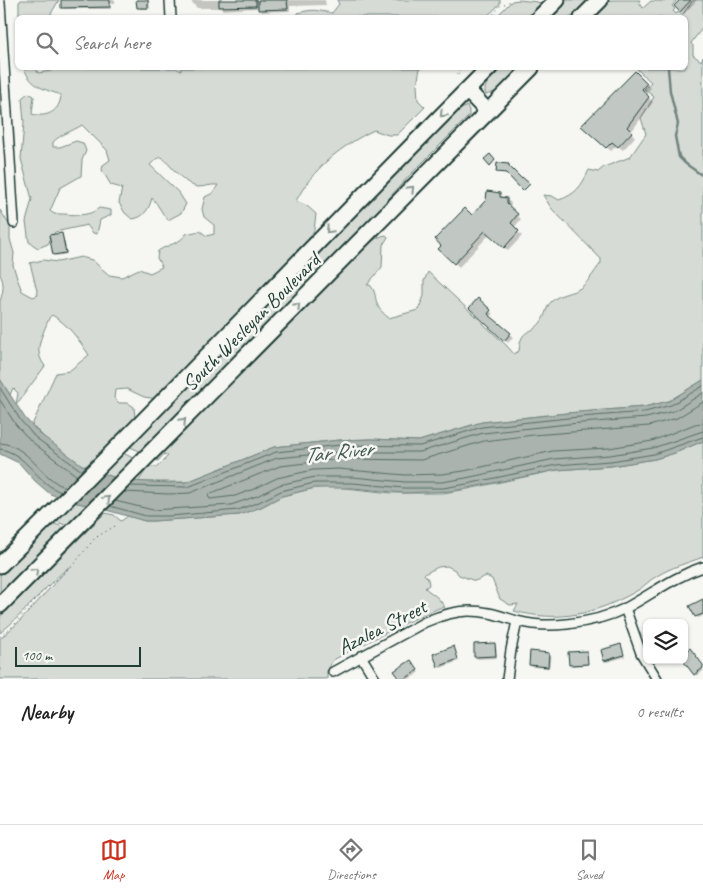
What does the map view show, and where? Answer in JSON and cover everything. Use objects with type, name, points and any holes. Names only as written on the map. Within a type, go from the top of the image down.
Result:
[{"type":"highway","points":[[543,15],[557,0]]},
{"type":"highway","points":[[585,15],[600,0]]},
{"type":"highway","name":"South Wesleyan Boulevard","points":[[0,565],[487,70]]},
{"type":"highway","name":"South Wesleyan Boulevard","points":[[0,605],[529,70]]},
{"type":"highway","points":[[467,90],[487,111]]},
{"type":"street","points":[[170,0],[171,15]]},
{"type":"street","points":[[0,3],[14,222]]},
{"type":"street","name":"Azalea Street","points":[[333,672],[425,622],[448,614],[469,611],[482,612],[534,624],[567,624],[604,616],[625,608],[660,586],[703,567]]},
{"type":"street","points":[[625,608],[641,653],[657,679]]},
{"type":"street","points":[[507,679],[517,621]]},
{"type":"street","points":[[361,656],[375,679]]},
{"type":"path","points":[[492,15],[500,6],[513,0]]},
{"type":"path","points":[[458,74],[459,70]]},
{"type":"path","points":[[0,637],[15,624],[42,593],[78,560],[95,538],[116,526]]},
{"type":"shaded area","points":[[21,0],[59,0],[50,15],[19,15],[19,2]]},
{"type":"shaded area","points":[[337,0],[500,0],[500,4],[488,15],[298,15],[298,13],[316,10],[332,13],[339,4]]},
{"type":"shaded area","points":[[567,0],[589,0],[574,15],[554,15]]},
{"type":"shaded area","points":[[611,0],[640,0],[639,2],[643,8],[651,1],[677,0],[672,6],[675,9],[673,11],[676,14],[678,12],[683,14],[693,0],[703,0],[703,27],[691,43],[693,55],[701,61],[703,57],[703,380],[669,401],[644,407],[482,422],[419,441],[340,440],[274,447],[187,482],[138,482],[148,467],[157,467],[168,456],[164,454],[158,461],[155,460],[360,250],[379,237],[386,235],[388,237],[383,245],[382,267],[367,285],[370,285],[373,289],[377,304],[383,313],[389,318],[418,310],[424,296],[424,281],[428,272],[514,354],[519,351],[524,335],[541,322],[548,305],[552,301],[584,285],[601,263],[601,259],[552,209],[543,195],[552,196],[559,200],[565,198],[577,189],[589,170],[598,172],[604,167],[630,157],[646,134],[641,118],[654,97],[644,89],[651,82],[638,70],[688,70],[688,15],[594,15]]},
{"type":"shaded area","points":[[512,1],[538,2],[540,4],[529,15],[498,15]]},
{"type":"shaded area","points":[[25,70],[37,70],[38,73],[51,70],[420,70],[417,85],[418,100],[425,107],[397,135],[388,135],[374,130],[350,143],[319,168],[296,201],[307,206],[316,214],[314,230],[307,243],[157,399],[144,397],[127,389],[115,390],[114,398],[119,403],[128,403],[134,407],[135,419],[89,468],[48,441],[32,425],[56,373],[69,371],[89,355],[68,328],[52,315],[49,318],[39,348],[41,360],[45,366],[16,405],[18,393],[13,388],[10,395],[0,379],[0,301],[3,281],[0,275],[0,210],[10,226],[10,239],[14,253],[13,265],[17,278],[22,291],[33,297],[38,295],[30,263],[43,260],[58,262],[81,257],[92,260],[109,275],[122,277],[139,269],[150,273],[162,267],[157,258],[158,251],[177,242],[186,234],[200,231],[207,236],[214,234],[214,225],[204,217],[202,209],[205,197],[213,193],[218,185],[193,186],[183,179],[162,157],[156,159],[150,165],[179,193],[186,204],[181,213],[168,220],[152,198],[145,212],[140,217],[132,219],[125,213],[119,203],[122,188],[111,185],[102,170],[103,165],[110,160],[107,150],[82,125],[53,142],[53,147],[60,147],[76,141],[83,143],[86,151],[82,160],[81,176],[60,188],[50,211],[54,214],[83,214],[99,208],[111,210],[111,215],[100,220],[97,234],[93,233],[87,225],[55,232],[48,244],[38,248],[29,242],[26,222],[32,199],[21,159],[24,123],[22,98],[28,93],[34,96],[32,114],[42,115],[55,110],[61,95],[34,83]]},
{"type":"shaded area","points":[[501,70],[521,70],[500,90],[486,95],[485,87]]},
{"type":"shaded area","points":[[467,106],[469,116],[408,177],[335,258],[144,453],[128,446],[448,116]]},
{"type":"shaded area","points":[[703,441],[703,557],[662,573],[638,590],[606,606],[591,611],[562,616],[530,615],[514,611],[518,604],[510,605],[500,599],[492,579],[486,576],[475,581],[459,575],[455,570],[447,566],[438,567],[424,574],[428,579],[429,585],[425,588],[438,598],[445,607],[405,623],[333,660],[327,671],[327,679],[0,679],[0,639],[21,620],[70,566],[0,633],[0,617],[105,513],[114,515],[121,521],[128,516],[145,521],[153,521],[239,515],[261,507],[282,496],[315,488],[337,487],[391,493],[443,493],[557,470],[611,466],[655,459]]},
{"type":"shaded area","points":[[123,453],[137,460],[118,479],[103,473]]},
{"type":"shaded area","points":[[73,502],[92,506],[70,527],[55,521]]},
{"type":"shaded area","points":[[53,523],[67,529],[0,597],[0,573]]},
{"type":"water","name":"Tar River","points":[[0,379],[25,418],[40,434],[82,465],[118,479],[129,481],[187,482],[274,447],[340,440],[419,441],[482,422],[644,407],[669,401],[703,380],[703,441],[655,459],[611,466],[557,470],[453,491],[404,493],[353,488],[315,488],[282,496],[261,507],[239,515],[145,521],[50,494],[19,463],[0,454]]},
{"type":"building","points":[[61,0],[110,0],[110,7],[61,8]]},
{"type":"building","points":[[136,0],[148,0],[148,8],[137,8]]},
{"type":"building","points":[[219,0],[256,0],[256,6],[219,7]]},
{"type":"building","points":[[258,0],[287,0],[288,9],[258,10]]},
{"type":"building","points":[[680,0],[691,0],[680,12],[674,6]]},
{"type":"building","points":[[635,71],[647,83],[642,89],[649,97],[627,127],[632,132],[618,147],[612,142],[606,148],[581,126]]},
{"type":"building","points":[[490,154],[495,160],[490,166],[484,159]]},
{"type":"building","points":[[497,163],[509,164],[521,178],[530,184],[523,191],[506,173],[496,172]]},
{"type":"building","points":[[487,191],[500,193],[500,197],[507,198],[507,204],[518,214],[511,223],[519,231],[504,248],[485,231],[454,264],[438,249],[441,246],[435,239],[465,208],[472,215],[486,200]]},
{"type":"building","points":[[62,233],[66,253],[53,255],[49,235]]},
{"type":"building","points":[[478,298],[491,310],[488,314],[511,333],[504,341],[469,308]]},
{"type":"building","points":[[703,599],[703,614],[695,617],[689,606]]},
{"type":"building","points":[[495,643],[496,656],[474,657],[474,644]]},
{"type":"building","points":[[621,644],[624,655],[604,661],[601,650]]},
{"type":"building","points":[[454,646],[458,659],[438,667],[433,654]]},
{"type":"building","points":[[690,648],[703,665],[703,668],[694,675],[686,664],[688,664],[688,650]]},
{"type":"building","points":[[530,651],[549,653],[548,667],[529,665]]},
{"type":"building","points":[[587,651],[588,664],[569,665],[568,652]]},
{"type":"building","points":[[411,660],[418,670],[405,679],[400,679],[394,671]]},
{"type":"waterway","points":[[668,70],[670,91],[678,124],[675,136],[679,157],[703,176]]}]
